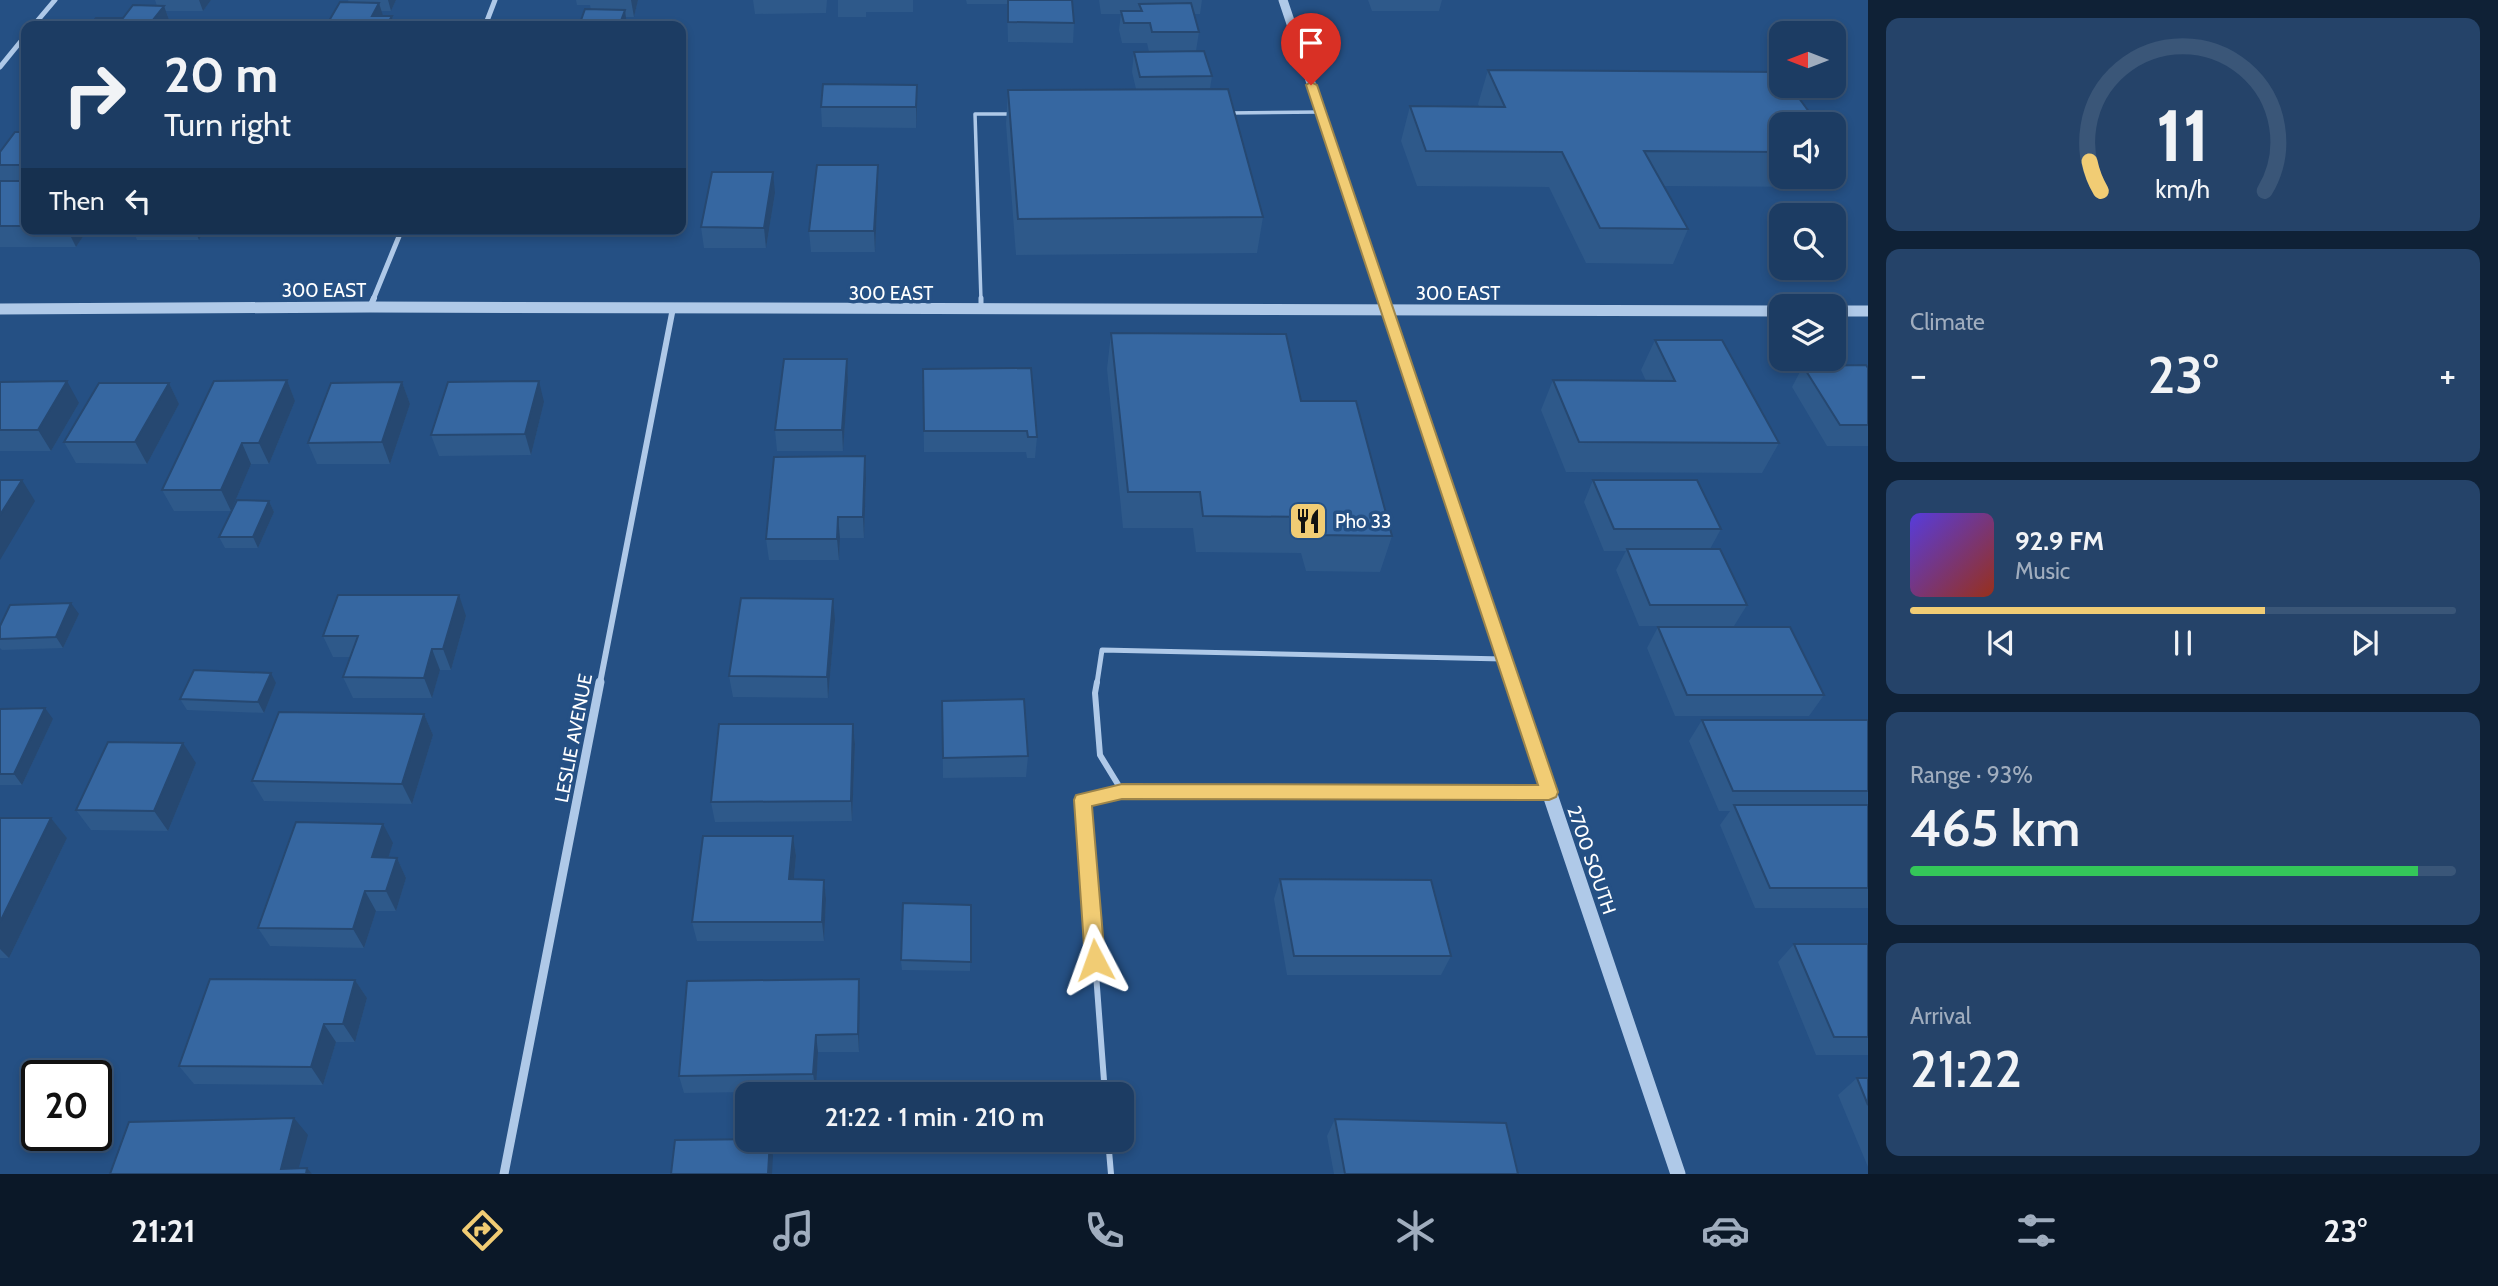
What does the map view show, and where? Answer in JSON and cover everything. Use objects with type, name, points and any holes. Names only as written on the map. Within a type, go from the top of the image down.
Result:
[{"type":"street","points":[[37,21],[55,0]]},
{"type":"street","points":[[487,21],[495,0]]},
{"type":"street","name":"2700 SOUTH","points":[[1283,0],[1678,1174]]},
{"type":"street","points":[[0,67],[21,41]]},
{"type":"street","points":[[370,307],[400,235]]},
{"type":"street","name":"300 EAST","points":[[0,309],[370,307],[981,311],[1769,311]]},
{"type":"street","name":"LESLIE AVENUE","points":[[504,1174],[673,309]]},
{"type":"street","points":[[1846,311],[1868,311]]},
{"type":"lane","points":[[1229,113],[1320,112]]},
{"type":"lane","points":[[981,311],[975,114],[1015,114]]},
{"type":"lane","points":[[1122,791],[1100,755],[1095,693],[1102,650],[1505,659]]},
{"type":"lane","points":[[1104,1082],[1083,800],[1122,791],[1549,792]]},
{"type":"lane","points":[[1109,1152],[1111,1174]]},
{"type":"building","points":[[1008,0],[1072,0],[1074,23],[1008,22]]},
{"type":"building","points":[[340,2],[379,3],[372,16],[392,16],[389,21],[329,21]]},
{"type":"building","points":[[1191,3],[1199,32],[1152,32],[1150,23],[1124,23],[1121,11],[1142,11],[1139,4]]},
{"type":"building","points":[[133,5],[164,6],[152,21],[93,21],[96,18],[123,18]]},
{"type":"building","points":[[585,9],[625,10],[621,21],[581,21]]},
{"type":"building","points":[[1204,51],[1212,76],[1140,77],[1134,52]]},
{"type":"building","points":[[1488,70],[1769,72],[1769,98],[1799,98],[1809,112],[1769,112],[1769,152],[1644,151],[1688,229],[1600,228],[1562,152],[1426,151],[1410,106],[1505,107]]},
{"type":"building","points":[[823,84],[917,85],[916,107],[821,107]]},
{"type":"building","points":[[1228,89],[1263,217],[1018,219],[1008,90]]},
{"type":"building","points":[[15,132],[21,132],[21,165],[0,165],[0,152]]},
{"type":"building","points":[[817,165],[878,165],[874,231],[809,231]]},
{"type":"building","points":[[712,172],[773,172],[764,228],[701,227]]},
{"type":"building","points":[[0,181],[21,181],[21,226],[0,226]]},
{"type":"building","points":[[1111,333],[1286,334],[1301,401],[1356,401],[1392,536],[1316,535],[1311,517],[1203,516],[1200,492],[1128,492]]},
{"type":"building","points":[[1655,340],[1722,340],[1779,443],[1579,442],[1553,380],[1675,381]]},
{"type":"building","points":[[784,359],[847,359],[842,430],[775,430]]},
{"type":"building","points":[[1846,365],[1866,365],[1868,368],[1868,425],[1840,425],[1806,371],[1846,371]]},
{"type":"building","points":[[1031,368],[1037,437],[1028,437],[1027,431],[924,431],[923,369]]},
{"type":"building","points":[[287,380],[259,443],[242,443],[221,490],[162,490],[214,381]]},
{"type":"building","points":[[67,381],[38,430],[0,430],[0,382]]},
{"type":"building","points":[[539,381],[525,434],[431,435],[448,382]]},
{"type":"building","points":[[402,382],[382,442],[308,443],[331,383]]},
{"type":"building","points":[[99,383],[169,383],[135,442],[64,442]]},
{"type":"building","points":[[865,456],[863,517],[838,517],[837,539],[766,539],[774,457]]},
{"type":"building","points":[[0,480],[22,480],[0,515]]},
{"type":"building","points":[[1593,480],[1697,480],[1721,529],[1614,529]]},
{"type":"building","points":[[237,500],[269,501],[253,537],[219,537]]},
{"type":"building","points":[[1627,549],[1720,549],[1747,605],[1650,605]]},
{"type":"building","points":[[338,595],[459,595],[443,649],[432,649],[424,678],[343,677],[358,636],[323,636]]},
{"type":"building","points":[[741,598],[833,599],[827,677],[729,676]]},
{"type":"building","points":[[71,603],[56,637],[0,639],[0,626],[10,605]]},
{"type":"building","points":[[1658,627],[1790,627],[1824,695],[1687,695]]},
{"type":"building","points":[[194,670],[271,673],[258,702],[180,699]]},
{"type":"building","points":[[1024,699],[1028,756],[943,758],[942,701]]},
{"type":"building","points":[[45,708],[14,774],[0,774],[0,709]]},
{"type":"building","points":[[279,712],[424,714],[402,784],[252,781]]},
{"type":"building","points":[[1702,720],[1868,720],[1868,791],[1733,791]]},
{"type":"building","points":[[719,724],[853,724],[851,801],[711,802]]},
{"type":"building","points":[[108,742],[183,743],[154,811],[76,810]]},
{"type":"building","points":[[1734,805],[1868,805],[1868,888],[1770,888]]},
{"type":"building","points":[[0,818],[51,818],[0,922]]},
{"type":"building","points":[[296,822],[383,824],[372,857],[397,858],[386,891],[365,891],[353,929],[258,928]]},
{"type":"building","points":[[703,836],[793,836],[789,879],[824,880],[822,922],[692,922]]},
{"type":"building","points":[[1280,879],[1431,880],[1451,956],[1294,956]]},
{"type":"building","points":[[903,903],[971,905],[971,962],[901,960]]},
{"type":"building","points":[[1794,944],[1868,944],[1868,1037],[1834,1037]]},
{"type":"building","points":[[210,979],[355,980],[343,1024],[324,1024],[311,1067],[179,1066]]},
{"type":"building","points":[[859,979],[858,1034],[816,1035],[813,1074],[679,1076],[687,981]]},
{"type":"building","points":[[1857,1078],[1868,1078],[1868,1105]]},
{"type":"building","points":[[294,1118],[281,1169],[307,1168],[306,1174],[110,1174],[129,1122]]},
{"type":"building","points":[[1335,1119],[1506,1123],[1518,1174],[1345,1174]]},
{"type":"building","points":[[735,1139],[735,1152],[769,1152],[768,1174],[671,1174],[675,1140]]},
{"type":"place","name":"Pho 33","points":[[1308,521]]},
{"type":"route","points":[[1095,960],[1083,800],[1122,791],[1549,792],[1311,85]]}]
